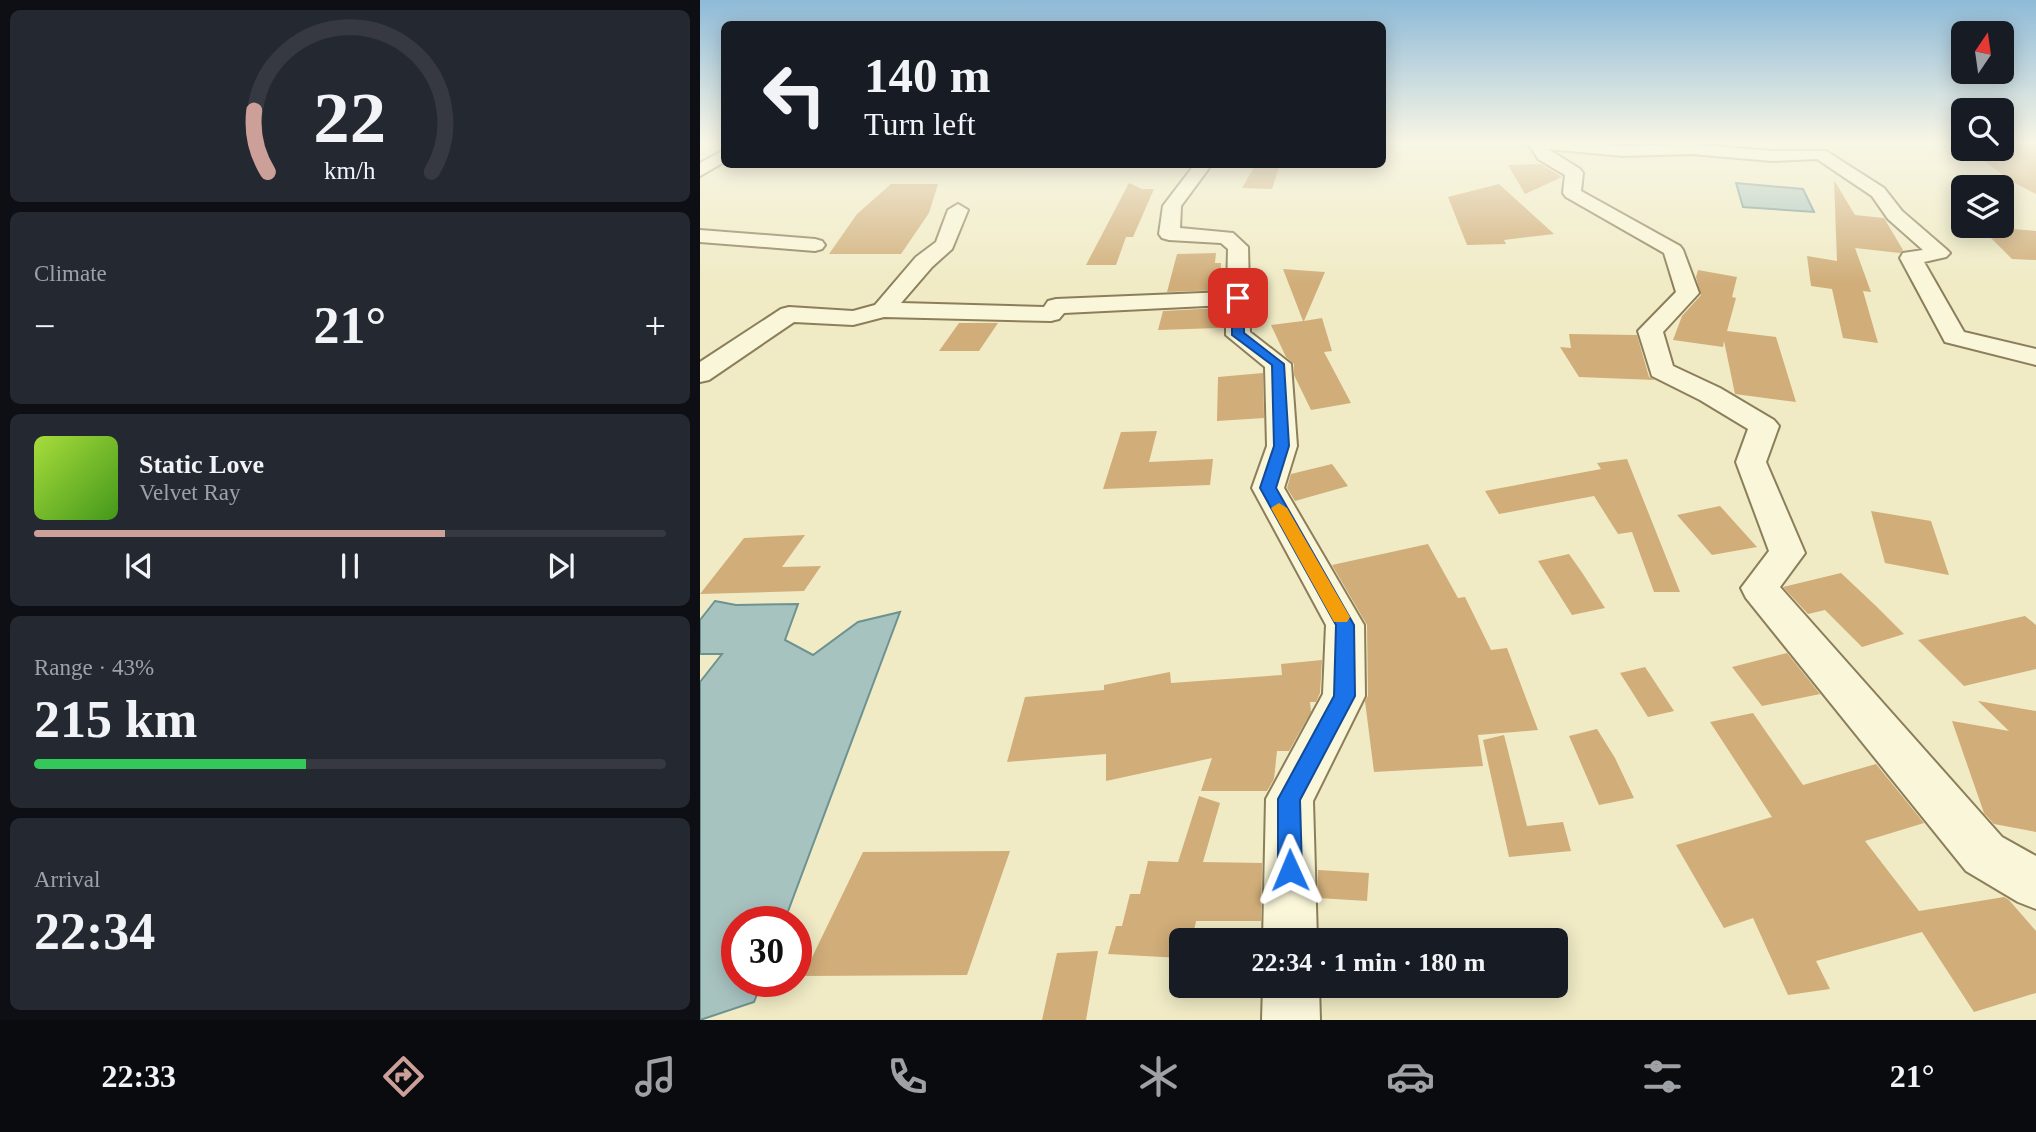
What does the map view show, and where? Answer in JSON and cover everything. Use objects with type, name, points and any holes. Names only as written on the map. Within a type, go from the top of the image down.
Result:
[{"type":"street","points":[[1185,189],[1172,206],[1169,234],[1226,237],[1238,247],[1238,335],[1278,364],[1282,446],[1268,488],[1345,625],[1345,696],[1289,799],[1290,928]]},
{"type":"street","points":[[1572,189],[1572,193],[1673,250],[1688,293],[1650,331],[1661,370],[1710,394],[1764,426],[1751,462],[1787,553],[1759,588],[1984,854],[2036,884]]},
{"type":"street","points":[[1873,189],[1895,215],[1939,253],[1911,258],[1954,337],[2036,357]]},
{"type":"street","points":[[883,310],[924,262],[945,245],[958,210]]},
{"type":"street","points":[[700,236],[815,245]]},
{"type":"street","points":[[700,374],[789,314],[853,318],[883,310],[1051,314],[1056,306],[1238,298]]},
{"type":"street","points":[[1291,998],[1291,1020]]},
{"type":"water","points":[[1738,189],[1799,189],[1803,189],[1814,212],[1743,207]]},
{"type":"water","points":[[715,601],[736,605],[798,604],[785,640],[813,655],[858,622],[900,612],[790,906],[721,906],[721,997],[756,997],[754,1002],[700,1020],[700,682],[722,654],[700,654],[700,620]]},
{"type":"building","points":[[886,189],[937,189],[929,213],[901,254],[829,254],[857,214]]},
{"type":"building","points":[[1126,189],[1154,189],[1133,237],[1126,237],[1116,265],[1086,265]]},
{"type":"building","points":[[1481,189],[1504,189],[1554,234],[1504,240],[1506,244],[1467,245],[1448,197]]},
{"type":"building","points":[[1522,189],[1537,189],[1525,194]]},
{"type":"building","points":[[1834,189],[1839,189],[1855,215],[1884,218],[1903,250],[1900,253],[1855,248],[1871,292],[1863,291],[1878,343],[1843,338],[1832,289],[1811,286],[1807,256],[1837,261]]},
{"type":"building","points":[[2014,229],[2036,231],[2036,260],[2012,259],[1991,238],[2014,238]]},
{"type":"building","points":[[1216,253],[1215,263],[1221,263],[1220,290],[1167,292],[1177,254]]},
{"type":"building","points":[[1283,269],[1325,272],[1304,321],[1322,318],[1332,351],[1324,352],[1351,403],[1311,410],[1294,375],[1294,364],[1286,357],[1271,325],[1303,321]]},
{"type":"building","points":[[1698,270],[1737,277],[1732,297],[1736,298],[1727,331],[1776,337],[1796,402],[1735,394],[1724,341],[1723,347],[1673,340],[1682,316],[1701,295],[1696,277]]},
{"type":"building","points":[[1219,308],[1218,328],[1158,330],[1163,311]]},
{"type":"building","points":[[959,323],[998,323],[979,351],[939,351]]},
{"type":"building","points":[[1569,334],[1637,335],[1649,377],[1655,380],[1579,377],[1560,347],[1571,348]]},
{"type":"building","points":[[1263,373],[1264,418],[1217,421],[1218,377]]},
{"type":"building","points":[[1157,431],[1149,462],[1213,459],[1210,485],[1103,489],[1121,432]]},
{"type":"building","points":[[1627,459],[1680,592],[1654,592],[1632,532],[1618,534],[1594,496],[1499,514],[1485,491],[1601,469],[1597,463]]},
{"type":"building","points":[[1332,464],[1348,486],[1295,501],[1287,488],[1291,474]]},
{"type":"building","points":[[1720,506],[1757,547],[1712,555],[1677,515]]},
{"type":"building","points":[[1871,511],[1931,521],[1949,575],[1885,563]]},
{"type":"building","points":[[805,535],[782,567],[821,566],[804,591],[700,594],[744,538]]},
{"type":"building","points":[[1428,544],[1458,598],[1465,597],[1491,650],[1507,648],[1538,730],[1478,735],[1483,766],[1374,772],[1365,701],[1368,696],[1367,625],[1332,565]]},
{"type":"building","points":[[1569,554],[1605,608],[1572,615],[1538,561]]},
{"type":"building","points":[[1841,573],[1904,634],[1862,647],[1825,610],[1808,614],[1783,587]]},
{"type":"building","points":[[2025,616],[2036,625],[2036,669],[1964,686],[1918,640]]},
{"type":"building","points":[[1787,653],[1820,694],[1762,706],[1732,667]]},
{"type":"building","points":[[1322,660],[1320,693],[1316,702],[1310,702],[1311,712],[1289,751],[1277,751],[1274,779],[1267,791],[1201,791],[1212,758],[1106,781],[1106,754],[1007,762],[1025,697],[1104,690],[1104,685],[1170,672],[1171,683],[1282,675],[1281,664]]},
{"type":"building","points":[[1645,667],[1674,711],[1648,717],[1620,673]]},
{"type":"building","points":[[1978,701],[2036,711],[2036,832],[1994,824],[1984,813],[1952,721],[2009,731]]},
{"type":"building","points":[[1753,713],[1803,785],[1876,764],[1924,823],[1865,841],[1919,911],[2004,897],[2009,900],[2036,931],[2036,993],[1974,1012],[1922,932],[1816,961],[1830,989],[1788,995],[1753,918],[1724,928],[1676,845],[1772,817],[1710,722]]},
{"type":"building","points":[[1597,729],[1615,758],[1634,798],[1599,805],[1569,736]]},
{"type":"building","points":[[1504,735],[1527,826],[1563,822],[1571,851],[1509,857],[1483,740]]},
{"type":"building","points":[[1199,796],[1220,803],[1203,862],[1262,863],[1261,921],[1196,921],[1195,928],[1169,928],[1169,957],[1108,954],[1116,926],[1122,926],[1130,894],[1140,894],[1148,861],[1178,862]]},
{"type":"building","points":[[1010,851],[967,975],[812,976],[812,957],[863,852]]},
{"type":"building","points":[[1318,870],[1369,873],[1367,901],[1318,898]]},
{"type":"building","points":[[1098,951],[1086,1020],[1042,1020],[1057,953]]},
{"type":"slow traffic","points":[[1279,508],[1341,617]]},
{"type":"route","points":[[1238,298],[1238,335],[1278,364],[1282,446],[1268,488],[1345,625],[1345,696],[1289,799],[1290,870]]}]
